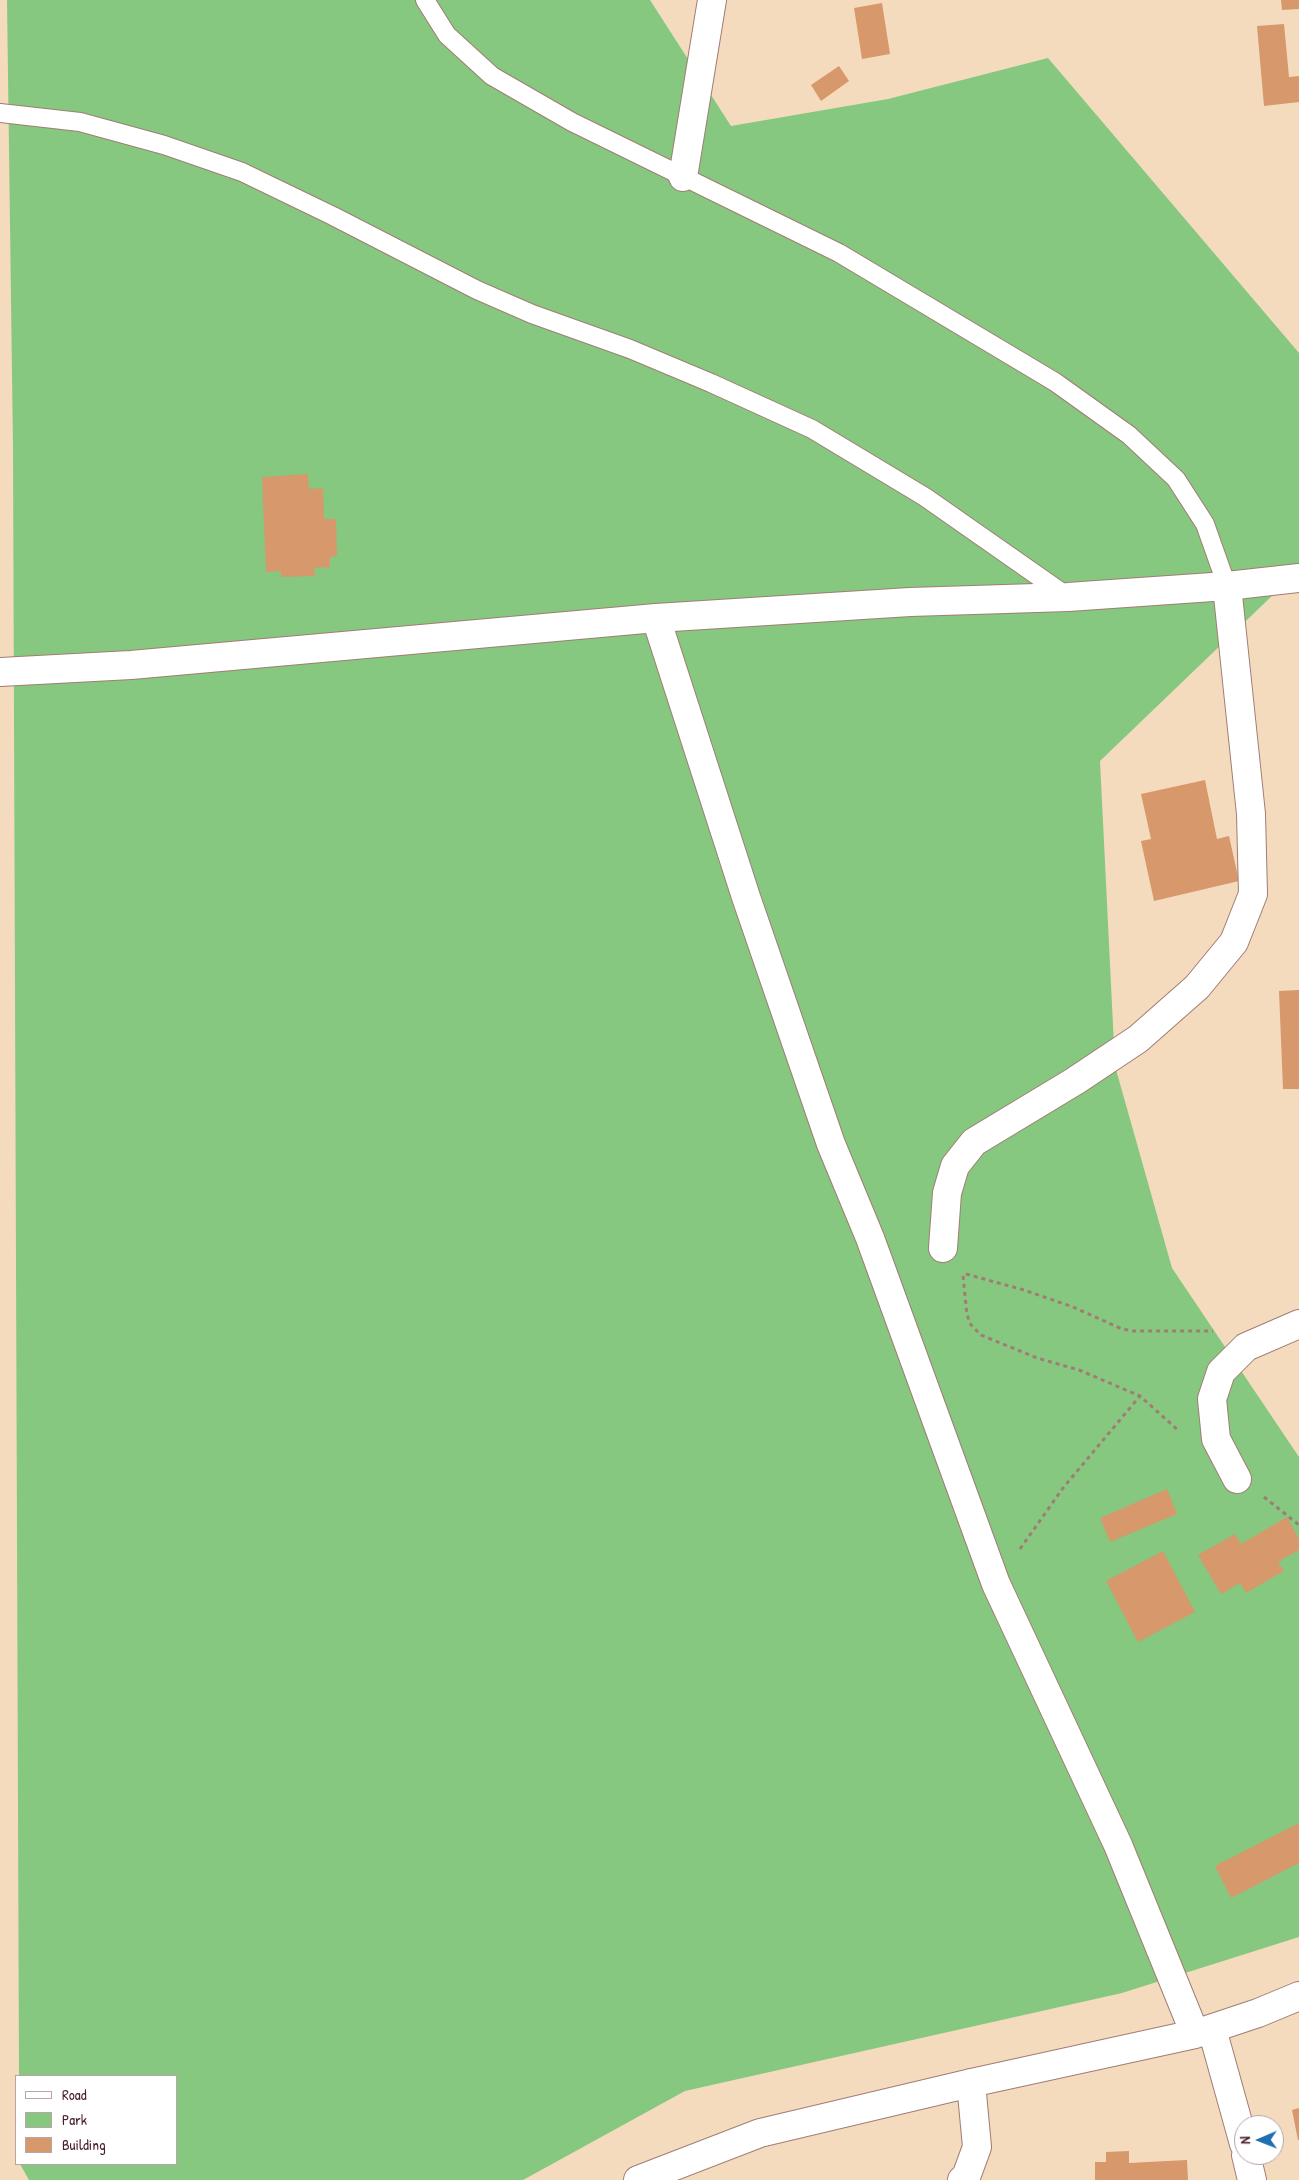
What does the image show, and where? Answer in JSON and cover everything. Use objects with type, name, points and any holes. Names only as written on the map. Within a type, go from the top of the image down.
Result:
[{"type":"street","points":[[683,177],[712,0]]},
{"type":"street","points":[[0,672],[131,665],[656,618],[910,602],[1068,597],[1227,586],[1299,578]]},
{"type":"street","points":[[943,1248],[947,1193],[955,1166],[974,1142],[1075,1081],[1138,1039],[1197,987],[1234,942],[1253,894],[1251,814],[1227,586]]},
{"type":"street","points":[[656,618],[746,897],[828,1135],[870,1238],[996,1584],[1204,2032],[1234,2116]]},
{"type":"street","points":[[1237,1479],[1216,1439],[1212,1399],[1221,1372],[1246,1347],[1299,1324]]},
{"type":"street","points":[[638,2180],[760,2133],[971,2083],[1204,2032],[1299,1996]]},
{"type":"street","points":[[962,2180],[966,2177],[977,2147],[971,2083]]},
{"type":"street","points":[[1248,2165],[1252,2180]]},
{"type":"lane","points":[[425,0],[448,35],[492,76],[572,122],[848,258],[1055,382],[1129,435],[1176,479],[1205,524],[1227,586]]},
{"type":"lane","points":[[0,113],[80,122],[164,145],[242,172],[477,290],[532,314],[630,350],[720,387],[812,429],[925,496],[1068,597]]},
{"type":"path","points":[[1186,1437],[1140,1396],[1079,1370],[1037,1358],[981,1335],[971,1325],[966,1314],[962,1273],[1056,1301],[1122,1329],[1220,1331],[1230,1335],[1246,1347]]},
{"type":"path","points":[[996,1584],[1063,1488],[1140,1396]]},
{"type":"path","points":[[1237,1479],[1277,1505],[1299,1525]]},
{"type":"green space","points":[[7,0],[650,0],[731,126],[888,99],[1048,58],[1299,353],[1299,570],[1100,761],[1115,1066],[1172,1268],[1299,1457],[1299,1937],[1122,1993],[685,2091],[523,2180],[29,2180],[21,2165],[178,2165],[178,2075],[19,2075],[13,448]]},
{"type":"building","points":[[1281,0],[1299,0],[1299,9],[1282,10]]},
{"type":"building","points":[[882,3],[890,54],[862,59],[854,8]]},
{"type":"building","points":[[1284,24],[1289,77],[1299,76],[1299,102],[1264,106],[1257,26]]},
{"type":"building","points":[[839,66],[849,81],[821,101],[811,85]]},
{"type":"building","points":[[308,474],[309,489],[323,488],[324,519],[336,519],[337,556],[330,557],[330,567],[314,568],[315,576],[281,577],[281,571],[266,572],[262,477]]},
{"type":"building","points":[[1205,780],[1217,839],[1229,836],[1239,881],[1154,901],[1141,841],[1151,839],[1141,794]]},
{"type":"building","points":[[1299,990],[1299,1089],[1283,1089],[1279,991]]},
{"type":"building","points":[[1167,1489],[1177,1514],[1110,1542],[1100,1518]]},
{"type":"building","points":[[1287,1517],[1299,1539],[1299,1550],[1278,1562],[1284,1571],[1246,1593],[1240,1583],[1221,1594],[1198,1555],[1235,1534],[1241,1544]]},
{"type":"building","points":[[1163,1551],[1195,1612],[1138,1642],[1106,1581]]},
{"type":"building","points":[[1299,1823],[1299,1863],[1231,1898],[1215,1866]]},
{"type":"building","points":[[1299,2108],[1299,2140],[1298,2140],[1292,2110]]},
{"type":"building","points":[[1129,2151],[1129,2163],[1187,2160],[1188,2180],[1095,2180],[1095,2162],[1106,2162],[1106,2152]]}]
